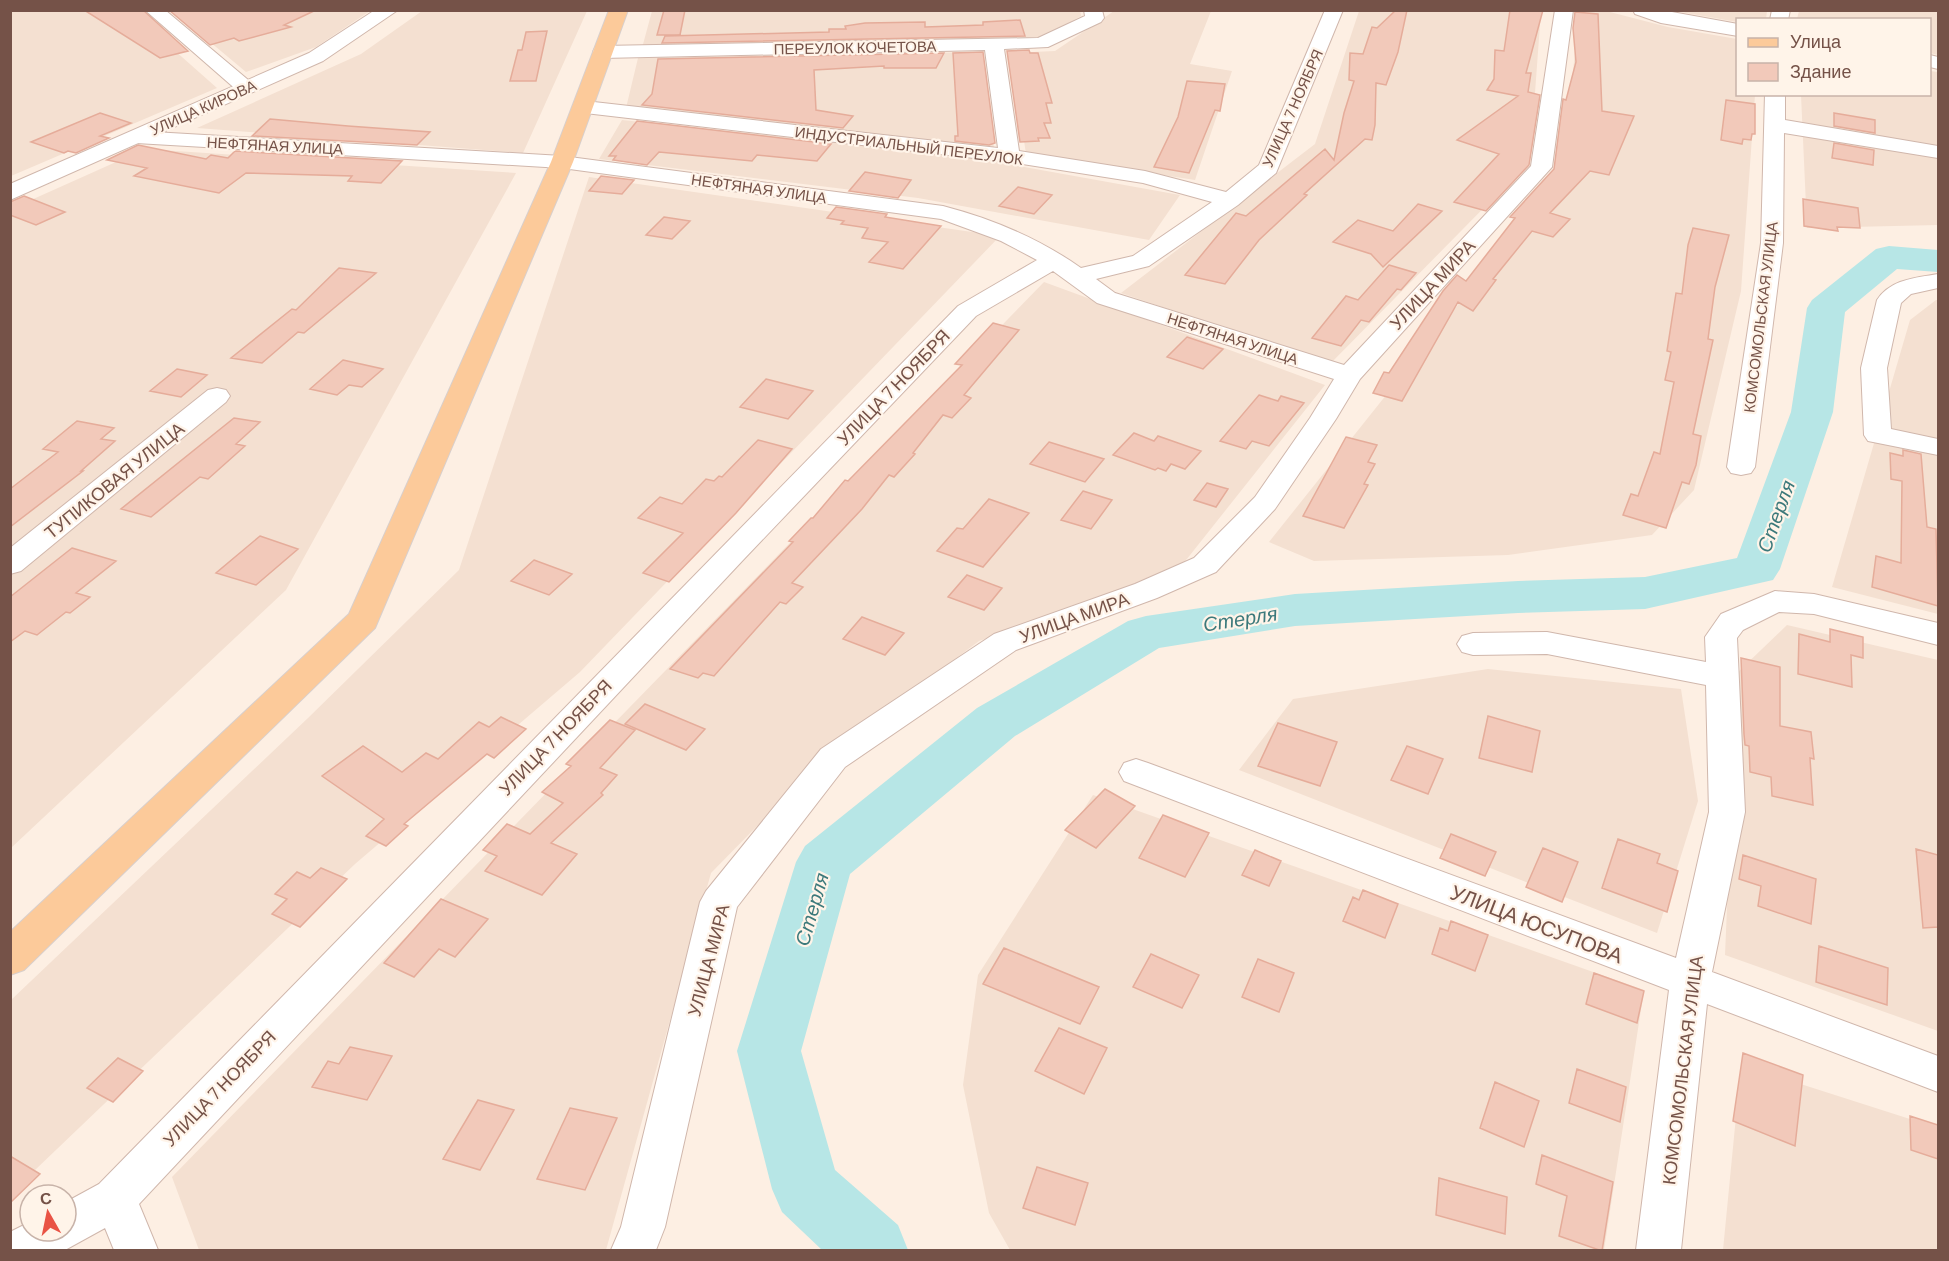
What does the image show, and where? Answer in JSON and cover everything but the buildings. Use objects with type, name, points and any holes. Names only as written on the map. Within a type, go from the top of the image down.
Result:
[{"type":"main road","points":[[10,957],[363,620],[562,162],[585,107],[602,52],[619,10]]},
{"type":"street","points":[[154,10],[246,88]]},
{"type":"street","name":"УЛИЦА КИРОВА","points":[[10,193],[316,57],[389,10]]},
{"type":"street","name":"ПЕРЕУЛОК КОЧЕТОВА","points":[[602,52],[1041,44],[1095,18],[1093,10]]},
{"type":"street","name":"УЛИЦА 7 НОЯБРЯ","points":[[78,1219],[115,1199],[967,311],[1067,268],[1141,261],[1230,200],[1268,168],[1334,10]]},
{"type":"street","name":"УЛИЦА МИРА","points":[[634,1251],[643,1227],[719,902],[833,758],[1005,642],[1146,591],[1204,565],[1265,503],[1323,419],[1349,375],[1541,167],[1564,10]]},
{"type":"street","points":[[1642,10],[1661,17],[1736,30]]},
{"type":"street","points":[[994,44],[1009,156]]},
{"type":"street","name":"КОМСОМОЛЬСКАЯ УЛИЦА","points":[[1741,467],[1772,243],[1775,96]]},
{"type":"street","name":"ИНДУСТРИАЛЬНЫЙ ПЕРЕУЛОК","points":[[585,107],[1009,156],[1145,177],[1230,200]]},
{"type":"street","points":[[1774,125],[1938,152]]},
{"type":"street","name":"НЕФТЯНАЯ УЛИЦА","points":[[136,137],[562,162],[943,213],[977,222],[1014,236],[1067,268],[1106,298],[1349,375]]},
{"type":"street","points":[[1938,281],[1903,288],[1889,300],[1874,368],[1878,435],[1938,447]]},
{"type":"street","name":"ТУПИКОВАЯ УЛИЦА","points":[[10,564],[217,396]]},
{"type":"street","name":"КОМСОМОЛЬСКАЯ УЛИЦА","points":[[1659,1251],[1690,981],[1727,812],[1721,637],[1732,622],[1775,601],[1814,604],[1938,634]]},
{"type":"street","points":[[1473,644],[1547,643],[1723,677]]},
{"type":"street","name":"УЛИЦА ЮСУПОВА","points":[[1136,772],[1938,1074]]},
{"type":"street","points":[[115,1199],[136,1251]]},
{"type":"street","points":[[22,1251],[36,1243]]},
{"type":"shaded area","points":[[1080,10],[1081,16],[1043,37],[642,48],[652,11]]},
{"type":"shaded area","points":[[1767,10],[1766,18],[1736,18],[1736,22],[1675,11]]},
{"type":"shaded area","points":[[11,11],[130,11],[217,88],[11,176]]},
{"type":"shaded area","points":[[173,11],[370,11],[316,47],[246,72]]},
{"type":"shaded area","points":[[422,11],[587,11],[523,153],[197,128],[361,54]]},
{"type":"shaded area","points":[[1114,11],[1211,11],[1190,64],[1232,71],[1195,180],[1026,154],[1011,53],[1055,51]]},
{"type":"shaded area","points":[[1359,11],[1541,11],[1530,161],[1330,364],[1121,293],[1315,144]]},
{"type":"shaded area","points":[[1579,11],[1606,11],[1668,27],[1736,39],[1736,96],[1755,96],[1741,291],[1694,490],[1652,535],[1508,555],[1314,561],[1269,542],[1563,173]]},
{"type":"shaded area","points":[[1799,11],[1938,11],[1938,55],[1931,53],[1931,18],[1797,18]]},
{"type":"shaded area","points":[[981,52],[994,148],[626,108],[638,58]]},
{"type":"shaded area","points":[[1931,71],[1938,72],[1938,225],[1807,228],[1801,96],[1931,96]]},
{"type":"shaded area","points":[[622,120],[958,155],[1180,195],[1149,240],[918,198],[599,159]]},
{"type":"shaded area","points":[[145,149],[516,173],[286,590],[11,848],[11,209]]},
{"type":"shaded area","points":[[589,177],[1000,236],[580,672],[355,864],[21,1183],[18,1183],[18,1186],[11,1193],[11,1000],[308,718],[459,570]]},
{"type":"shaded area","points":[[1044,282],[1325,385],[1175,574],[979,641],[824,758],[711,873],[606,1250],[199,1250],[172,1177]]},
{"type":"shaded area","points":[[1938,300],[1938,614],[1832,587],[1910,320]]},
{"type":"shaded area","points":[[1787,625],[1938,660],[1938,1031],[1725,955],[1737,673]]},
{"type":"shaded area","points":[[1488,669],[1681,689],[1698,801],[1657,933],[1239,770],[1293,699]]},
{"type":"shaded area","points":[[1093,795],[1644,990],[1604,1250],[1010,1250],[989,1213],[963,1085],[978,975]]},
{"type":"shaded area","points":[[1741,1065],[1938,1128],[1938,1250],[1723,1250]]},
{"type":"waterway","name":"Стерля","points":[[873,1250],[806,1189],[769,1051],[825,862],[996,722],[1146,633],[1295,610],[1518,597],[1645,593],[1756,569],[1812,412],[1826,308],[1889,257],[1938,261]]}]
